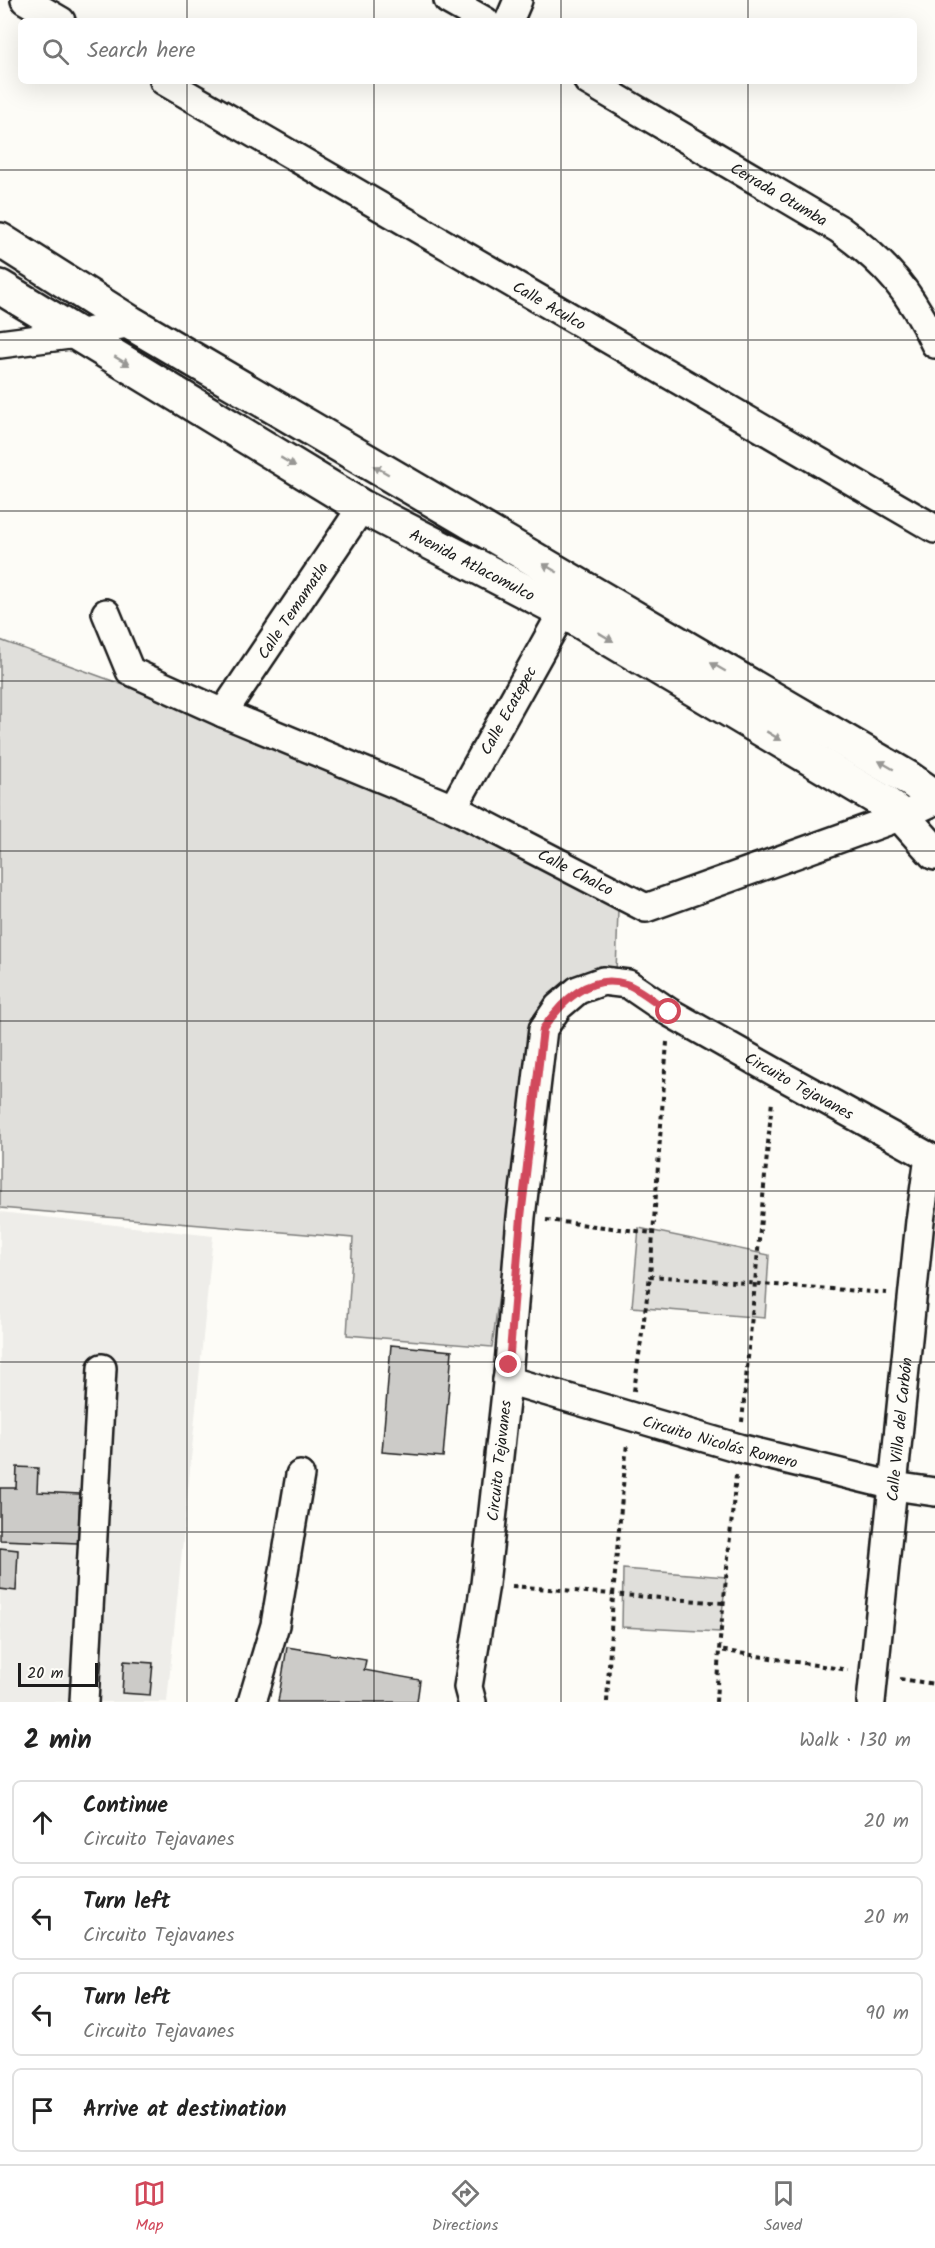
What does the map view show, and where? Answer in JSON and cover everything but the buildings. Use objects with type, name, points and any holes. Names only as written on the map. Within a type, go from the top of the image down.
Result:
[{"type":"main road","name":"Avenida Atlacomulco","points":[[0,240],[130,323],[908,778],[935,799]]},
{"type":"main road","name":"Avenida Atlacomulco","points":[[0,286],[362,507],[563,610],[884,802],[902,816],[935,853]]},
{"type":"street","points":[[25,0],[56,18]]},
{"type":"street","points":[[448,0],[480,18]]},
{"type":"street","points":[[510,18],[518,0]]},
{"type":"street","name":"Calle Aculco","points":[[169,84],[935,530]]},
{"type":"street","name":"Cerrada Otumba","points":[[593,84],[838,229],[862,246],[881,262],[905,289],[935,344]]},
{"type":"street","points":[[0,344],[77,334],[130,323]]},
{"type":"street","name":"Calle Temamatla","points":[[223,713],[362,507]]},
{"type":"street","name":"Calle Ecatepec","points":[[453,808],[563,610]]},
{"type":"street","name":"Calle Chalco","points":[[106,613],[130,671],[223,713],[453,808],[646,908],[902,816],[935,799]]},
{"type":"street","name":"Circuito Tejavanes","points":[[472,1702],[468,1687],[485,1584],[507,1380],[521,1217],[543,1029],[558,1007],[578,990],[603,981],[628,984],[669,1012],[932,1158]]},
{"type":"street","name":"Calle Villa del Carbón","points":[[872,1702],[919,1231],[932,1158]]},
{"type":"street","points":[[84,1702],[102,1368]]},
{"type":"street","name":"Circuito Nicolás Romero","points":[[507,1380],[739,1448],[894,1486],[935,1492]]},
{"type":"street","points":[[252,1702],[275,1625],[300,1475]]},
{"type":"path","points":[[607,1702],[613,1595],[630,1416],[650,1276],[669,1012]]},
{"type":"path","points":[[716,1702],[723,1603],[775,1072]]},
{"type":"path","points":[[521,1217],[653,1233]]},
{"type":"path","points":[[650,1276],[914,1295]]},
{"type":"path","points":[[485,1584],[723,1603]]},
{"type":"path","points":[[719,1650],[935,1684]]},
{"type":"shaded area","points":[[0,640],[217,719],[452,814],[614,894],[618,909],[616,974],[535,1024],[492,1347],[347,1335],[353,1238],[0,1208]]},
{"type":"shaded area","points":[[0,1212],[213,1236],[167,1702],[0,1702]]},
{"type":"shaded area","points":[[639,1228],[769,1255],[765,1318],[632,1307]]},
{"type":"shaded area","points":[[623,1569],[726,1577],[720,1632],[622,1627]]},
{"type":"route","points":[[509,1365],[521,1217],[543,1029],[558,1007],[578,990],[603,981],[628,984],[669,1012]]}]
